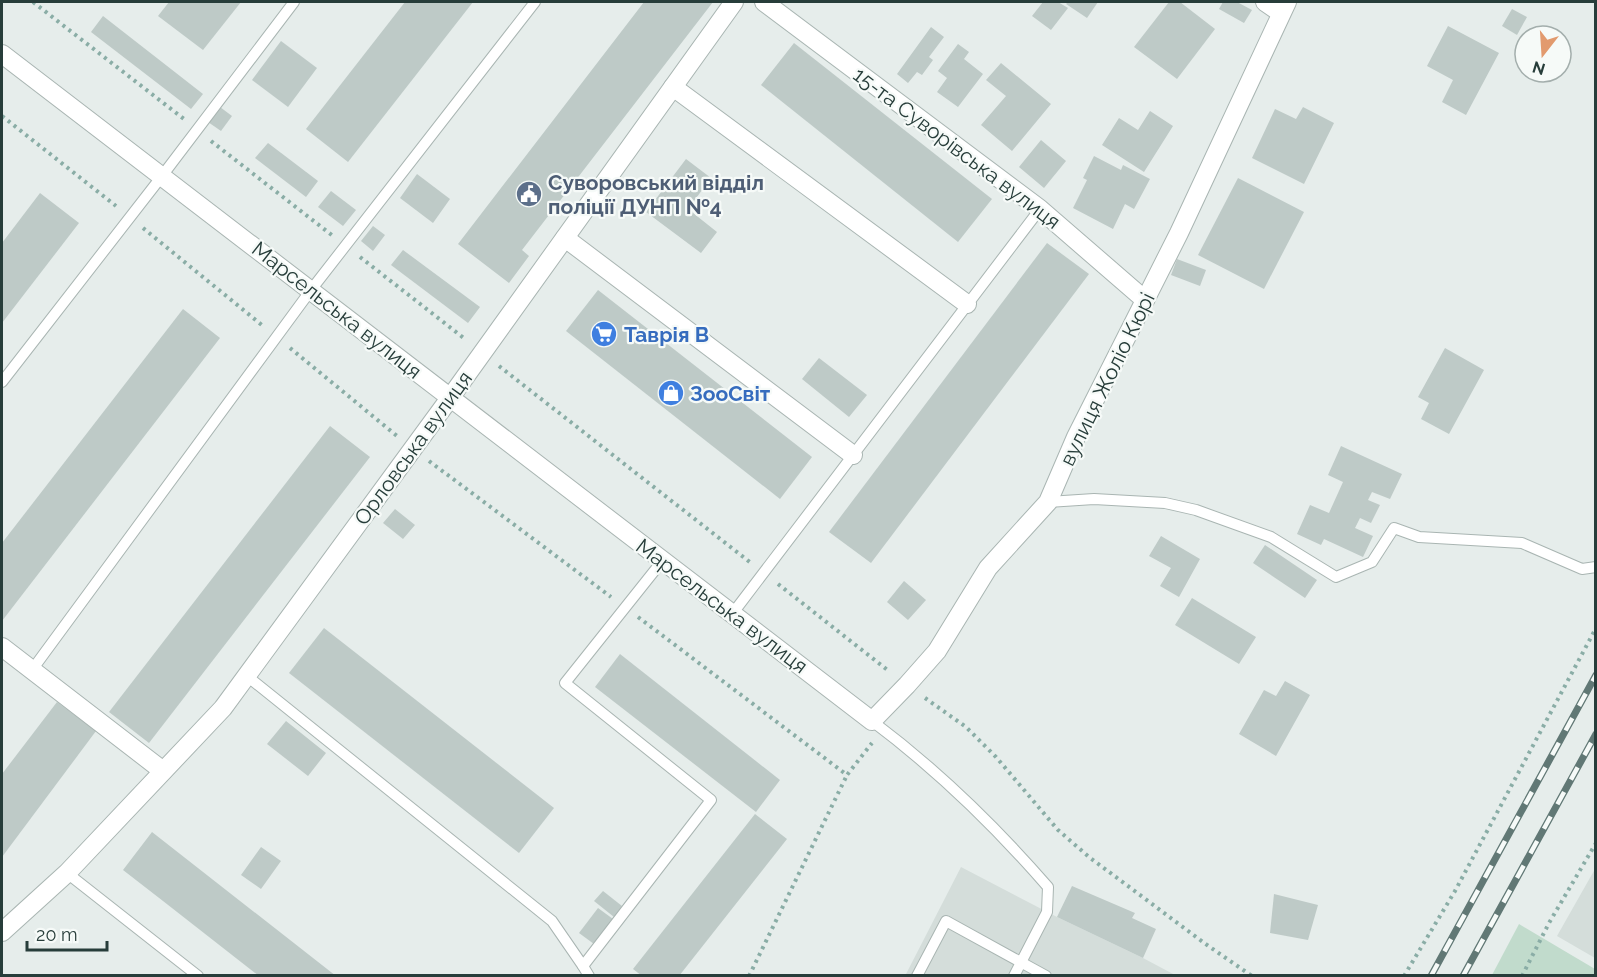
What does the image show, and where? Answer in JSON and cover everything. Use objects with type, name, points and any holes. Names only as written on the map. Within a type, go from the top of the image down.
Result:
[{"type":"street","name":"Орловська вулиця","points":[[2,932],[67,873],[223,708],[450,398],[734,2]]},
{"type":"street","name":"15-та Суворівська вулиця","points":[[764,2],[1040,209],[1145,300]]},
{"type":"street","points":[[1265,2],[1284,7]]},
{"type":"street","name":"вулиця Жоліо Кюрі","points":[[877,725],[907,685],[937,651],[988,568],[1048,502],[1076,438],[1179,232],[1284,7]]},
{"type":"street","name":"Марсельська вулиця","points":[[2,54],[877,725]]},
{"type":"street","points":[[673,87],[967,304]]},
{"type":"street","points":[[565,238],[853,455]]},
{"type":"street","points":[[2,647],[164,771]]},
{"type":"lane","points":[[2,382],[294,2]]},
{"type":"lane","points":[[32,670],[311,290],[535,2]]},
{"type":"lane","points":[[732,613],[1040,209]]},
{"type":"lane","points":[[1048,502],[1094,499],[1165,503],[1196,510],[1271,537],[1336,577],[1372,562],[1394,528],[1419,537],[1522,543],[1582,569],[1596,567]]},
{"type":"lane","points":[[247,676],[552,921],[586,971],[711,800],[565,683],[663,560]]},
{"type":"lane","points":[[877,725],[958,794],[1015,849],[1048,887],[1047,912],[1014,975]]},
{"type":"lane","points":[[67,873],[198,975]]},
{"type":"lane","points":[[917,975],[946,921],[1047,975]]},
{"type":"path","points":[[2,116],[130,217],[413,449],[847,775]]},
{"type":"path","points":[[1404,975],[1455,891],[1596,628]]},
{"type":"path","points":[[907,685],[966,727],[996,757],[1058,830],[1089,857],[1207,945],[1252,975]]},
{"type":"path","points":[[749,975],[847,775],[877,725]]},
{"type":"path","points":[[1522,975],[1549,923],[1596,843]]},
{"type":"shaded area","points":[[961,867],[1057,917],[1175,975],[905,976]]},
{"type":"shaded area","points":[[1595,869],[1595,958],[1557,936]]},
{"type":"green space","points":[[1519,924],[1595,969],[1595,975],[1492,975]]},
{"type":"building","points":[[169,2],[241,2],[203,50],[158,16]]},
{"type":"building","points":[[405,2],[473,2],[348,162],[306,129]]},
{"type":"building","points":[[644,2],[713,2],[522,250],[529,256],[509,283],[458,244]]},
{"type":"building","points":[[1043,2],[1058,2],[1068,8],[1051,30],[1032,16]]},
{"type":"building","points":[[1068,2],[1098,2],[1087,18],[1066,4]]},
{"type":"building","points":[[1169,2],[1180,2],[1215,29],[1177,79],[1134,47]]},
{"type":"building","points":[[1223,2],[1237,2],[1252,10],[1244,23],[1219,9]]},
{"type":"building","points":[[1512,9],[1527,17],[1523,24],[1513,24],[1513,33],[1502,26]]},
{"type":"building","points":[[103,16],[203,94],[191,109],[91,32]]},
{"type":"building","points":[[1448,26],[1499,53],[1466,115],[1442,102],[1453,80],[1427,66]]},
{"type":"building","points":[[931,27],[944,37],[929,57],[933,60],[922,75],[917,72],[908,83],[897,74]]},
{"type":"building","points":[[281,41],[317,68],[288,107],[252,80]]},
{"type":"building","points":[[794,43],[992,199],[958,242],[761,85]]},
{"type":"building","points":[[958,44],[969,52],[964,59],[983,74],[958,107],[937,92],[947,78],[938,71]]},
{"type":"building","points":[[1001,63],[1051,104],[1012,151],[981,125],[1006,96],[986,80]]},
{"type":"building","points":[[220,107],[232,116],[221,131],[208,122]]},
{"type":"building","points":[[1303,107],[1334,123],[1304,184],[1252,158],[1275,109],[1296,119]]},
{"type":"building","points":[[1150,111],[1173,126],[1144,172],[1102,145],[1119,118],[1138,130]]},
{"type":"building","points":[[1041,140],[1066,161],[1044,188],[1019,167]]},
{"type":"building","points":[[268,143],[318,181],[306,197],[255,158]]},
{"type":"building","points":[[1094,156],[1121,170],[1123,165],[1150,179],[1134,209],[1125,204],[1113,229],[1073,208],[1087,180],[1083,178]]},
{"type":"building","points":[[686,159],[711,178],[688,209],[717,232],[701,253],[646,212]]},
{"type":"building","points":[[417,174],[450,199],[433,223],[400,198]]},
{"type":"building","points":[[1238,178],[1304,212],[1264,289],[1198,255]]},
{"type":"building","points":[[331,191],[356,210],[343,226],[318,207]]},
{"type":"building","points":[[40,193],[79,223],[2,323],[2,243]]},
{"type":"building","points":[[373,226],[385,235],[373,251],[361,241]]},
{"type":"building","points":[[1047,243],[1089,274],[871,563],[829,532]]},
{"type":"building","points":[[403,250],[480,307],[468,323],[391,265]]},
{"type":"building","points":[[1177,259],[1206,270],[1200,286],[1171,275]]},
{"type":"building","points":[[598,290],[812,457],[780,499],[566,331]]},
{"type":"building","points":[[183,309],[220,338],[2,621],[2,543]]},
{"type":"building","points":[[1445,348],[1484,370],[1449,434],[1421,419],[1429,403],[1418,397]]},
{"type":"building","points":[[819,358],[867,395],[849,417],[802,379]]},
{"type":"building","points":[[330,426],[370,457],[149,743],[109,712]]},
{"type":"building","points":[[1341,446],[1402,474],[1390,499],[1372,492],[1368,500],[1380,505],[1371,523],[1360,518],[1355,528],[1373,536],[1363,557],[1324,539],[1321,545],[1297,534],[1310,505],[1329,513],[1343,482],[1328,475]]},
{"type":"building","points":[[395,509],[415,525],[403,539],[383,523]]},
{"type":"building","points":[[1161,536],[1200,559],[1179,597],[1160,586],[1171,568],[1149,556]]},
{"type":"building","points":[[1265,545],[1317,580],[1305,598],[1253,563]]},
{"type":"building","points":[[904,581],[926,600],[908,620],[887,602]]},
{"type":"building","points":[[1192,598],[1256,637],[1239,664],[1175,625]]},
{"type":"building","points":[[324,628],[554,808],[519,853],[289,673]]},
{"type":"building","points":[[620,654],[780,780],[756,812],[595,687]]},
{"type":"building","points":[[1285,681],[1310,695],[1276,756],[1239,734],[1264,690],[1276,696]]},
{"type":"building","points":[[57,702],[96,731],[2,857],[2,774]]},
{"type":"building","points":[[286,721],[326,753],[308,776],[267,744]]},
{"type":"building","points":[[755,814],[787,839],[679,976],[642,976],[633,969]]},
{"type":"building","points":[[152,832],[336,976],[259,976],[123,870]]},
{"type":"building","points":[[261,847],[281,861],[261,889],[241,875]]},
{"type":"building","points":[[1072,886],[1135,913],[1132,918],[1156,929],[1143,958],[1057,917]]},
{"type":"building","points":[[603,891],[622,906],[614,917],[594,901]]},
{"type":"building","points":[[1274,894],[1318,905],[1308,940],[1270,933]]},
{"type":"building","points":[[598,908],[613,919],[594,944],[579,933]]},
{"type":"railway","points":[[1431,976],[1596,675]]},
{"type":"railway","points":[[1463,976],[1596,734]]},
{"type":"place","name":"Суворовський відділ поліції ДУНП №4","points":[[529,194]]},
{"type":"place","name":"Таврія В","points":[[604,334]]},
{"type":"place","name":"ЗооСвіт","points":[[671,393]]}]
